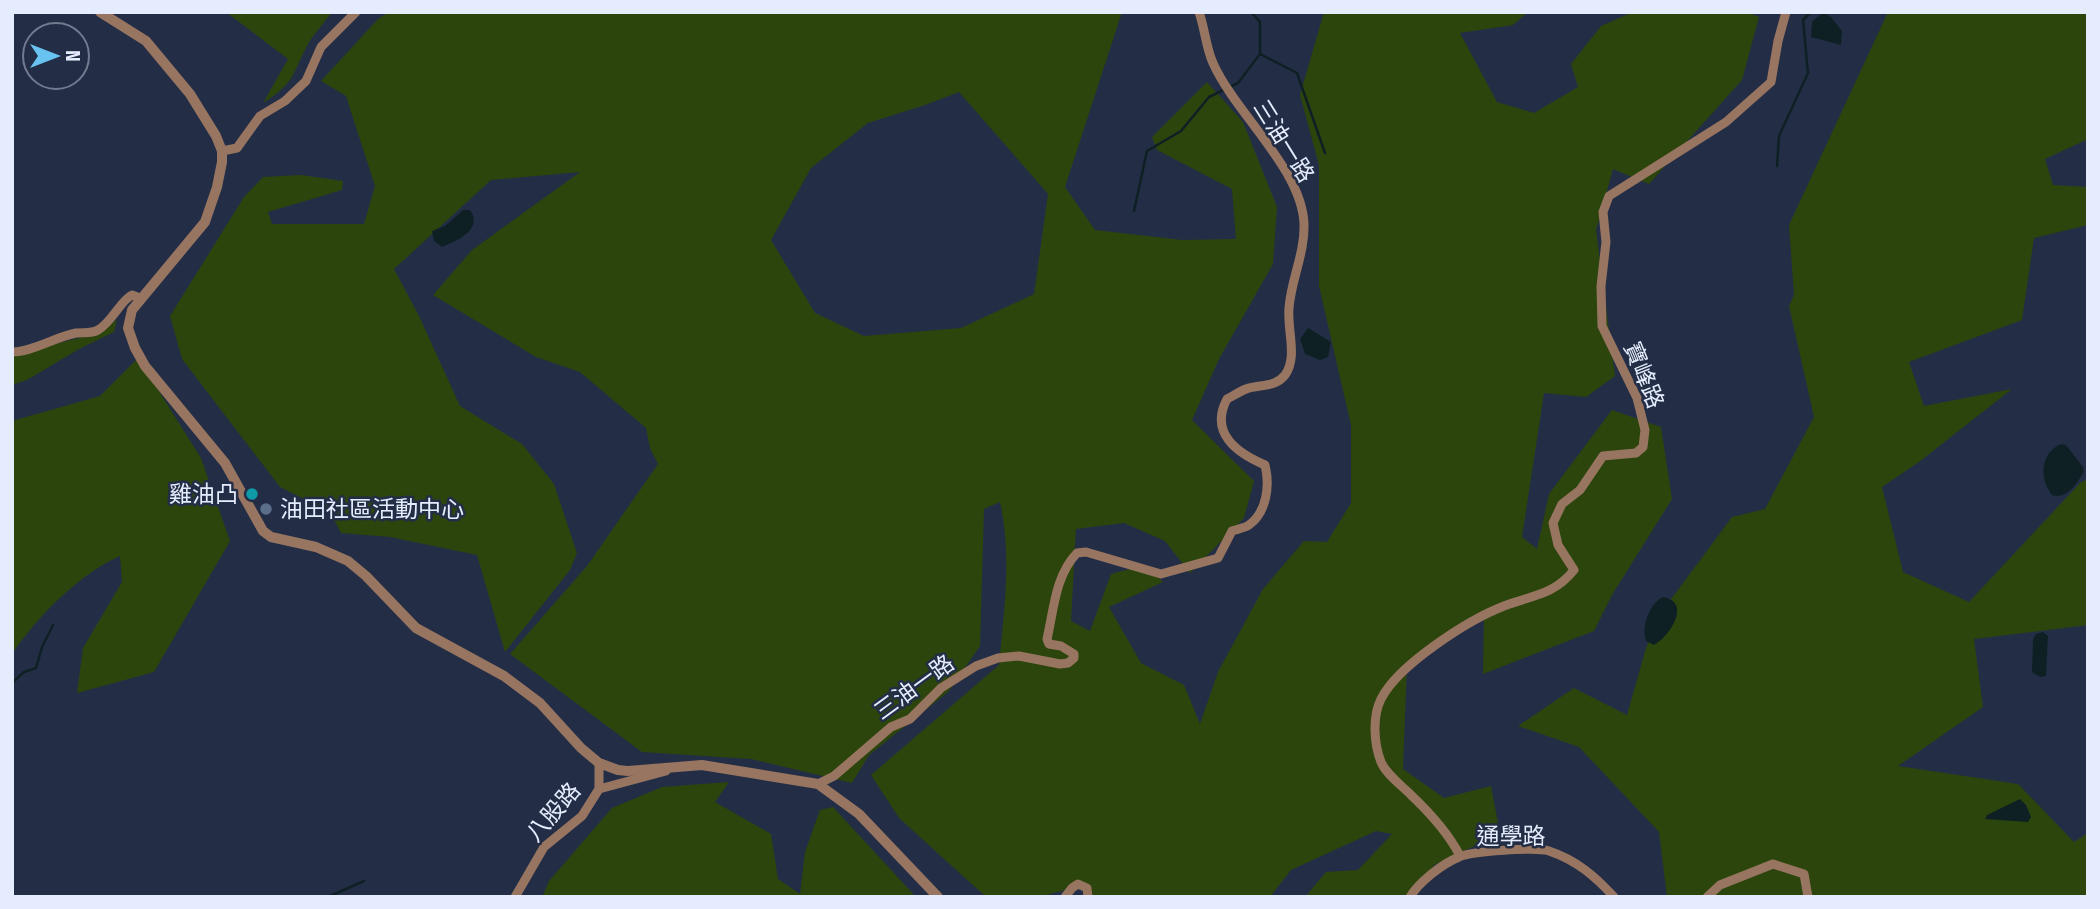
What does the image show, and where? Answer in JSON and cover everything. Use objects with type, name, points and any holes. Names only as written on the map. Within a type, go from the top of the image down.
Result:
[{"type":"street","points":[[100,12],[146,41],[190,94],[216,136],[222,151],[218,187],[205,222],[132,310],[128,328],[135,348],[160,386],[225,463],[263,531],[271,537],[316,547],[348,561],[416,628],[504,676],[540,703],[581,748],[600,763],[628,771],[702,765],[818,784],[859,814],[938,897]]},
{"type":"street","points":[[222,151],[237,149],[260,116],[285,101],[306,81],[321,47],[356,12]]},
{"type":"street","name":"三油一路","points":[[818,784],[834,776],[891,727],[910,719],[941,688],[976,666],[998,658],[1019,656],[1060,664],[1068,663],[1074,658],[1074,654],[1061,646],[1049,644],[1047,639],[1058,586],[1069,561],[1077,553],[1086,552],[1168,574],[1181,567],[1218,558],[1232,531],[1249,525],[1264,507],[1268,478],[1265,465],[1229,443],[1223,428],[1223,416],[1227,399],[1246,389],[1277,382],[1292,362],[1288,333],[1289,305],[1302,247],[1304,222],[1295,191],[1278,160],[1233,97],[1213,63],[1199,12]]},
{"type":"street","name":"寶峰路","points":[[1460,856],[1452,839],[1382,765],[1375,741],[1376,719],[1381,699],[1414,661],[1462,628],[1502,607],[1555,589],[1574,570],[1558,545],[1553,523],[1562,503],[1580,490],[1602,456],[1636,453],[1643,447],[1645,430],[1637,398],[1602,326],[1601,286],[1606,242],[1602,212],[1609,196],[1726,122],[1771,82],[1786,12]]},
{"type":"street","points":[[12,352],[27,351],[38,344],[78,332],[98,330],[118,312],[127,297],[132,295],[140,299]]},
{"type":"street","name":"八股路","points":[[515,897],[544,848],[582,816],[598,789],[600,763]]},
{"type":"street","name":"八股路","points":[[598,789],[685,766]]},
{"type":"street","name":"通學路","points":[[1409,897],[1417,885],[1460,856],[1516,850],[1546,850],[1582,865],[1614,897]]},
{"type":"street","points":[[1707,897],[1720,885],[1773,864],[1804,874],[1808,897]]},
{"type":"street","points":[[1065,897],[1079,884],[1087,888],[1088,897]]},
{"type":"green space","points":[[226,12],[332,12],[309,43],[290,80],[263,103],[288,59]]},
{"type":"green space","points":[[389,12],[1122,12],[1065,187],[1095,230],[1182,240],[1236,239],[1232,189],[1157,150],[1152,137],[1207,82],[1243,122],[1277,207],[1273,264],[1219,359],[1192,420],[1254,481],[1244,518],[1190,573],[1165,541],[1124,523],[1076,529],[1071,621],[1090,631],[1111,574],[1145,565],[1163,582],[1109,607],[1141,663],[1184,685],[1200,724],[1218,672],[1263,589],[1304,541],[1327,542],[1351,503],[1351,425],[1319,286],[1319,165],[1300,95],[1324,12],[1528,12],[1513,25],[1460,33],[1497,102],[1534,113],[1578,87],[1571,64],[1601,26],[1633,12],[1747,12],[1759,17],[1742,80],[1649,184],[1613,169],[1596,230],[1615,376],[1586,397],[1544,393],[1522,537],[1537,549],[1549,494],[1612,410],[1661,427],[1672,499],[1612,595],[1594,631],[1483,674],[1484,614],[1407,664],[1403,769],[1444,798],[1491,786],[1500,834],[1434,865],[1411,897],[1305,897],[1326,872],[1358,870],[1392,834],[1376,831],[1291,870],[1270,897],[1093,897],[1080,886],[1039,897],[986,897],[899,818],[871,775],[999,665],[1006,563],[1000,502],[984,509],[980,646],[948,692],[869,755],[852,783],[751,759],[642,752],[510,654],[587,566],[658,464],[650,448],[646,428],[580,372],[536,357],[433,295],[472,250],[580,172],[491,180],[394,269],[419,316],[460,406],[522,444],[554,484],[577,553],[570,570],[505,652],[477,555],[390,537],[341,533],[330,512],[280,487],[182,359],[170,316],[244,197],[263,177],[301,175],[343,181],[342,190],[268,212],[272,224],[364,224],[375,186],[346,96],[321,81],[378,19]],"holes":[[[959,92],[1048,194],[1034,294],[961,328],[864,336],[815,313],[771,240],[811,168],[868,123]]]},
{"type":"green space","points":[[1888,12],[2088,12],[2088,139],[2045,159],[2053,185],[2088,187],[2088,225],[2034,238],[2022,320],[1909,362],[1924,406],[2012,389],[1919,462],[1882,487],[1903,572],[1969,602],[2080,483],[2088,479],[2088,625],[1974,639],[1983,707],[1898,766],[2018,784],[2074,842],[2088,833],[2088,897],[1667,897],[1659,832],[1579,747],[1518,726],[1574,688],[1627,715],[1646,648],[1663,610],[1732,517],[1765,509],[1814,417],[1789,306],[1794,295],[1789,225]]},
{"type":"green space","points":[[117,320],[114,332],[27,380],[12,385],[12,355],[94,334]]},
{"type":"green space","points":[[138,358],[201,458],[230,541],[154,672],[77,693],[83,648],[122,582],[120,556],[74,585],[46,611],[12,654],[12,421],[100,396]]},
{"type":"green space","points":[[729,782],[715,802],[771,834],[778,879],[800,894],[805,852],[820,810],[833,807],[916,897],[542,897],[549,881],[612,808],[662,787]]},
{"type":"shaded area","points":[[1823,12],[1831,17],[1842,31],[1841,45],[1811,37],[1812,22]]},
{"type":"shaded area","points":[[463,210],[470,210],[474,223],[461,238],[442,247],[434,241],[432,231],[445,226]]},
{"type":"shaded area","points":[[1308,328],[1331,342],[1328,357],[1320,360],[1305,354],[1300,339]]},
{"type":"shaded area","points":[[2061,444],[2066,445],[2084,472],[2071,490],[2057,496],[2052,495],[2048,489],[2044,467],[2049,454]]},
{"type":"shaded area","points":[[1663,597],[1672,600],[1677,612],[1672,627],[1654,645],[1646,641],[1645,623],[1650,610]]},
{"type":"shaded area","points":[[2043,632],[2048,636],[2046,676],[2040,677],[2032,672],[2033,639],[2036,634]]},
{"type":"shaded area","points":[[2020,799],[2031,817],[2028,822],[1985,819],[1987,815]]},
{"type":"waterway","points":[[1134,211],[1147,151],[1181,131],[1209,97],[1238,83],[1260,54],[1260,22],[1251,12]]},
{"type":"waterway","points":[[1777,166],[1779,136],[1808,73],[1803,20],[1811,12]]},
{"type":"waterway","points":[[1260,54],[1297,73],[1325,153]]},
{"type":"waterway","points":[[12,683],[24,672],[36,668],[42,647],[53,625]]},
{"type":"waterway","points":[[328,897],[364,881]]},
{"type":"place","name":"雞油凸","points":[[252,494]]},
{"type":"place","name":"油田社區活動中心","points":[[266,509]]}]
